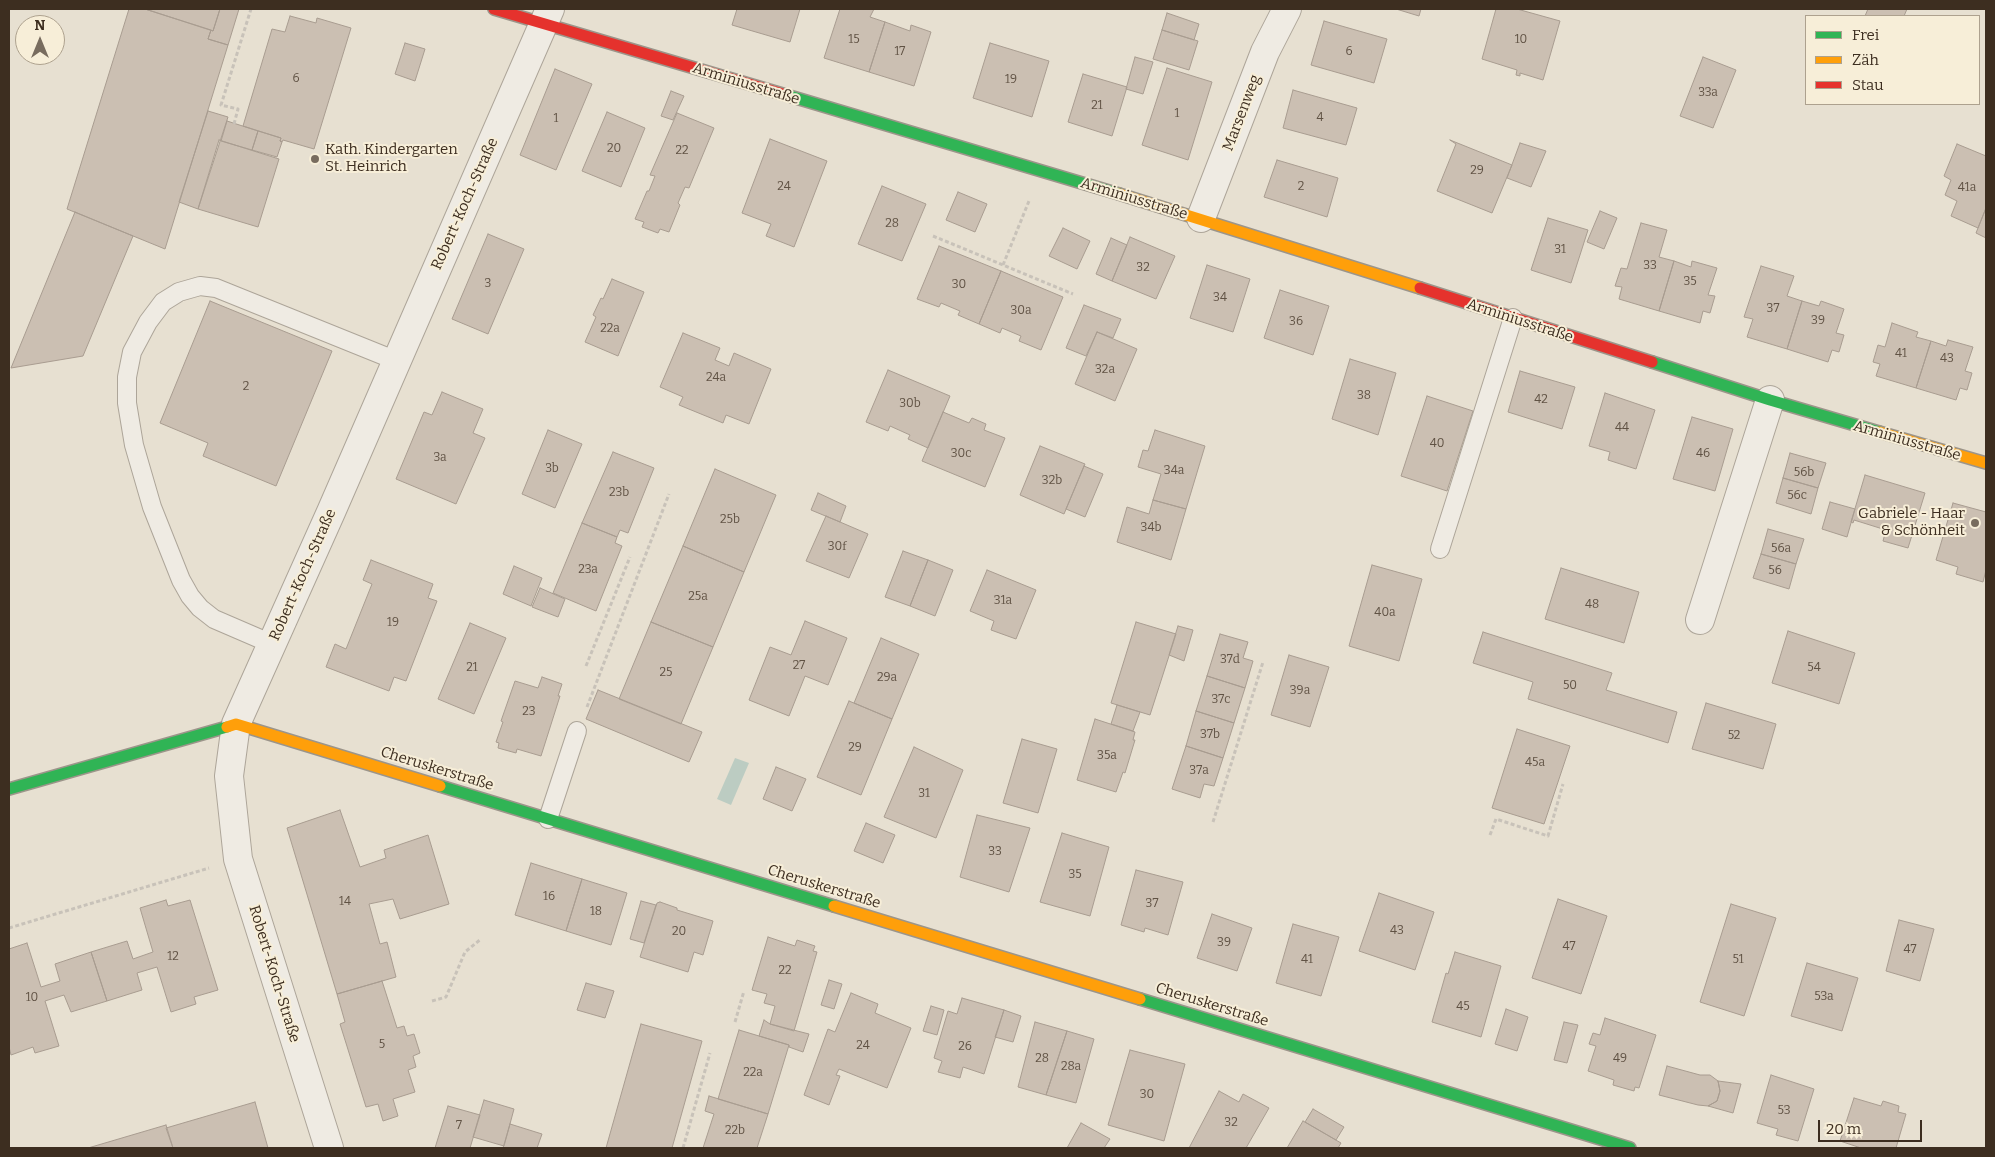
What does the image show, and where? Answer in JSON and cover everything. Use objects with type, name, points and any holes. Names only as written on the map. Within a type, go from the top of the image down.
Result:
[{"type":"street","name":"Arminiusstraße","points":[[494,9],[546,16],[1038,171],[1201,218],[1770,400],[1986,463]]},
{"type":"street","name":"Marsenweg","points":[[1201,218],[1266,52],[1287,9]]},
{"type":"street","name":"Robert-Koch-Straße","points":[[329,1148],[238,859],[229,776],[236,724],[397,361],[546,16]]},
{"type":"street","points":[[1700,620],[1770,400]]},
{"type":"street","points":[[9,789],[236,724]]},
{"type":"street","name":"Cheruskerstraße","points":[[236,724],[1630,1148]]},
{"type":"lane","points":[[272,644],[214,619],[200,608],[190,596],[182,580],[152,507],[134,445],[127,403],[126,378],[132,352],[148,322],[163,302],[179,292],[200,286],[216,288],[397,361]]},
{"type":"lane","points":[[1440,549],[1513,318]]},
{"type":"lane","points":[[548,819],[577,731]]},
{"type":"path","points":[[234,124],[238,109],[221,105],[251,9]]},
{"type":"path","points":[[1003,265],[1034,188],[1038,171]]},
{"type":"path","points":[[933,236],[1073,294]]},
{"type":"path","points":[[577,731],[669,494]]},
{"type":"path","points":[[586,666],[630,557]]},
{"type":"path","points":[[1213,822],[1263,662]]},
{"type":"path","points":[[1490,835],[1496,819],[1548,836],[1563,784]]},
{"type":"path","points":[[9,928],[238,859]]},
{"type":"path","points":[[432,1001],[446,997],[465,952],[481,939]]},
{"type":"path","points":[[735,1022],[744,992]]},
{"type":"path","points":[[683,1148],[710,1053]]},
{"type":"shaded area","points":[[735,758],[749,763],[731,805],[717,799]]},
{"type":"building","points":[[129,9],[145,9],[211,30],[208,39],[228,45],[165,249],[67,209]]},
{"type":"building","points":[[145,9],[220,9],[213,31]]},
{"type":"building","points":[[220,9],[239,9],[228,45],[208,39],[211,30],[213,31]]},
{"type":"building","points":[[737,9],[800,9],[790,42],[732,25]]},
{"type":"building","points":[[840,9],[874,9],[870,17],[885,22],[869,72],[824,58]]},
{"type":"building","points":[[1396,9],[1421,9],[1419,16]]},
{"type":"building","points":[[1496,9],[1517,9],[1560,21],[1543,80],[1520,73],[1520,76],[1516,75],[1517,70],[1482,59]]},
{"type":"building","points":[[1868,9],[1907,9],[1904,15],[1865,15]]},
{"type":"building","points":[[1167,13],[1199,24],[1194,40],[1162,30]]},
{"type":"building","points":[[290,16],[316,23],[317,18],[351,28],[314,149],[283,140],[282,142],[280,141],[281,138],[243,126],[272,29],[285,32]]},
{"type":"building","points":[[1324,21],[1387,39],[1374,83],[1311,65]]},
{"type":"building","points":[[885,22],[910,31],[911,25],[931,32],[914,86],[869,72]]},
{"type":"building","points":[[1162,30],[1198,41],[1189,70],[1153,59]]},
{"type":"building","points":[[405,43],[425,49],[415,81],[395,74]]},
{"type":"building","points":[[990,43],[1049,61],[1032,117],[973,98]]},
{"type":"building","points":[[1135,57],[1153,62],[1143,94],[1126,89]]},
{"type":"building","points":[[1703,57],[1736,70],[1713,128],[1680,116]]},
{"type":"building","points":[[1167,68],[1212,82],[1188,160],[1142,145]]},
{"type":"building","points":[[555,69],[592,84],[556,170],[520,155]]},
{"type":"building","points":[[1083,74],[1127,87],[1112,136],[1068,122]]},
{"type":"building","points":[[1293,90],[1357,108],[1346,145],[1283,128]]},
{"type":"building","points":[[671,91],[684,96],[673,120],[661,116]]},
{"type":"building","points":[[208,111],[228,117],[198,209],[179,202]]},
{"type":"building","points":[[607,112],[645,128],[621,187],[582,171]]},
{"type":"building","points":[[677,113],[714,128],[689,188],[685,187],[678,203],[680,205],[669,232],[660,229],[658,233],[642,227],[644,222],[635,219],[655,176],[650,175]]},
{"type":"building","points":[[227,121],[258,131],[252,150],[221,141]]},
{"type":"building","points":[[258,131],[281,138],[280,141],[282,142],[277,157],[252,150]]},
{"type":"building","points":[[770,139],[827,161],[794,247],[766,236],[771,224],[742,213]]},
{"type":"building","points":[[219,140],[279,159],[258,227],[198,209]]},
{"type":"building","points":[[1450,140],[1512,165],[1492,213],[1437,191],[1456,144]]},
{"type":"building","points":[[1520,143],[1546,151],[1531,187],[1507,178]]},
{"type":"building","points":[[1957,144],[1986,156],[1986,208],[1978,228],[1951,216],[1957,201],[1945,195],[1951,180],[1944,176]]},
{"type":"building","points":[[1277,160],[1338,178],[1327,217],[1264,197]]},
{"type":"building","points":[[882,186],[926,204],[902,261],[858,244]]},
{"type":"building","points":[[958,192],[987,204],[975,232],[946,220]]},
{"type":"building","points":[[1986,208],[1986,238],[1976,233]]},
{"type":"building","points":[[1600,211],[1617,218],[1604,249],[1587,242]]},
{"type":"building","points":[[75,212],[133,236],[83,356],[11,368]]},
{"type":"building","points":[[1548,218],[1588,230],[1571,283],[1531,270]]},
{"type":"building","points":[[1641,223],[1667,230],[1659,257],[1674,261],[1659,311],[1619,299],[1622,287],[1615,286],[1621,268],[1627,269]]},
{"type":"building","points":[[1063,228],[1090,241],[1077,269],[1049,256]]},
{"type":"building","points":[[488,234],[524,249],[488,334],[452,319]]},
{"type":"building","points":[[1130,237],[1175,256],[1156,299],[1112,281]]},
{"type":"building","points":[[1111,238],[1127,245],[1112,281],[1096,274]]},
{"type":"building","points":[[939,246],[1001,271],[979,324],[958,315],[960,311],[941,303],[939,307],[917,299]]},
{"type":"building","points":[[1674,261],[1691,267],[1692,261],[1717,268],[1708,295],[1715,296],[1710,313],[1703,311],[1700,323],[1659,311]]},
{"type":"building","points":[[1207,265],[1250,279],[1233,332],[1190,318]]},
{"type":"building","points":[[1761,266],[1794,276],[1787,296],[1802,301],[1787,349],[1747,337],[1753,319],[1744,317]]},
{"type":"building","points":[[1001,271],[1063,297],[1041,350],[1019,341],[1021,336],[1002,328],[1000,333],[979,324]]},
{"type":"building","points":[[612,279],[644,292],[618,356],[585,342],[596,317],[593,315]]},
{"type":"building","points":[[1280,290],[1329,306],[1313,355],[1264,338]]},
{"type":"building","points":[[210,301],[332,351],[276,486],[203,456],[208,443],[160,423]]},
{"type":"building","points":[[1802,301],[1819,306],[1821,301],[1844,309],[1836,333],[1844,335],[1839,352],[1832,350],[1828,362],[1787,349]]},
{"type":"building","points":[[1084,305],[1121,319],[1113,338],[1097,332],[1086,356],[1066,348]]},
{"type":"building","points":[[1892,323],[1918,332],[1916,337],[1931,341],[1916,388],[1876,376],[1880,364],[1873,362],[1878,345],[1885,347]]},
{"type":"building","points":[[1097,332],[1137,349],[1115,401],[1075,384]]},
{"type":"building","points":[[683,333],[720,348],[715,360],[729,366],[734,353],[771,369],[749,424],[726,415],[723,423],[679,405],[683,397],[660,387]]},
{"type":"building","points":[[1948,340],[1973,347],[1965,371],[1972,373],[1967,390],[1960,388],[1956,400],[1916,388],[1931,341],[1946,346]]},
{"type":"building","points":[[1350,359],[1396,373],[1378,435],[1332,419]]},
{"type":"building","points":[[888,370],[950,396],[928,448],[908,439],[910,435],[890,426],[888,431],[866,422]]},
{"type":"building","points":[[1520,371],[1575,387],[1562,429],[1508,412]]},
{"type":"building","points":[[442,392],[483,409],[473,433],[485,438],[456,504],[396,479],[424,412],[432,415]]},
{"type":"building","points":[[1605,393],[1655,410],[1636,469],[1608,460],[1610,452],[1589,446]]},
{"type":"building","points":[[1427,396],[1473,411],[1447,491],[1401,476]]},
{"type":"building","points":[[943,412],[969,423],[972,418],[986,424],[984,430],[1005,438],[985,487],[922,461]]},
{"type":"building","points":[[1692,417],[1733,429],[1715,491],[1673,479]]},
{"type":"building","points":[[548,430],[582,444],[555,508],[522,494]]},
{"type":"building","points":[[1155,430],[1205,446],[1186,509],[1153,500],[1161,474],[1138,467],[1143,450],[1148,451]]},
{"type":"building","points":[[1040,446],[1085,464],[1064,514],[1020,495]]},
{"type":"building","points":[[613,452],[654,468],[628,533],[620,530],[617,537],[582,523]]},
{"type":"building","points":[[1790,453],[1826,463],[1818,488],[1783,478]]},
{"type":"building","points":[[1084,466],[1103,474],[1085,517],[1066,509]]},
{"type":"building","points":[[715,469],[776,495],[744,572],[683,546]]},
{"type":"building","points":[[1865,475],[1925,493],[1908,548],[1883,541],[1886,530],[1854,520],[1853,523],[1851,522]]},
{"type":"building","points":[[1783,478],[1818,488],[1811,514],[1776,503]]},
{"type":"building","points":[[818,493],[846,506],[840,522],[811,510]]},
{"type":"building","points":[[1153,500],[1186,509],[1171,560],[1117,542],[1127,507],[1149,514]]},
{"type":"building","points":[[1830,502],[1855,509],[1847,537],[1822,529]]},
{"type":"building","points":[[1953,503],[1986,512],[1986,570],[1983,582],[1956,574],[1958,567],[1936,560]]},
{"type":"building","points":[[826,516],[868,534],[849,578],[806,561]]},
{"type":"building","points":[[582,523],[617,537],[615,543],[622,546],[596,611],[553,593]]},
{"type":"building","points":[[1768,529],[1804,539],[1796,564],[1761,554]]},
{"type":"building","points":[[683,546],[744,572],[713,647],[651,622]]},
{"type":"building","points":[[903,551],[928,560],[910,606],[885,597]]},
{"type":"building","points":[[1761,554],[1796,564],[1789,589],[1753,578]]},
{"type":"building","points":[[371,560],[433,584],[428,598],[437,601],[406,681],[394,677],[389,691],[326,667],[335,644],[346,649],[372,584],[363,580]]},
{"type":"building","points":[[928,560],[953,570],[935,616],[910,606]]},
{"type":"building","points":[[1372,565],[1422,579],[1399,661],[1349,646]]},
{"type":"building","points":[[514,566],[542,578],[531,606],[503,594]]},
{"type":"building","points":[[1561,568],[1639,592],[1624,643],[1545,619]]},
{"type":"building","points":[[987,570],[1036,590],[1016,639],[991,630],[994,621],[970,611]]},
{"type":"building","points":[[540,588],[565,599],[558,617],[532,607]]},
{"type":"building","points":[[805,621],[847,638],[828,685],[805,676],[789,716],[749,700],[770,647],[791,655]]},
{"type":"building","points":[[651,622],[713,647],[681,724],[619,699]]},
{"type":"building","points":[[1136,622],[1176,634],[1150,715],[1111,703]]},
{"type":"building","points":[[470,623],[506,638],[474,714],[438,699]]},
{"type":"building","points":[[1178,626],[1193,630],[1184,661],[1169,655]]},
{"type":"building","points":[[1788,631],[1855,653],[1839,704],[1772,683]]},
{"type":"building","points":[[1483,632],[1612,673],[1606,690],[1677,712],[1668,743],[1528,699],[1533,682],[1473,663]]},
{"type":"building","points":[[1220,634],[1248,642],[1243,658],[1253,661],[1245,688],[1207,676]]},
{"type":"building","points":[[881,638],[919,654],[892,719],[854,703]]},
{"type":"building","points":[[1289,655],[1329,667],[1310,727],[1271,715]]},
{"type":"building","points":[[1207,676],[1245,688],[1234,723],[1196,711]]},
{"type":"building","points":[[542,677],[562,684],[541,756],[517,749],[516,753],[498,748],[499,743],[496,742],[503,722],[501,721],[515,681],[538,688]]},
{"type":"building","points":[[598,690],[702,732],[689,762],[586,719]]},
{"type":"building","points":[[849,701],[892,719],[861,795],[817,777]]},
{"type":"building","points":[[1706,703],[1776,724],[1763,769],[1692,749]]},
{"type":"building","points":[[1117,705],[1140,712],[1133,731],[1111,724]]},
{"type":"building","points":[[1196,711],[1234,723],[1223,758],[1186,746]]},
{"type":"building","points":[[1095,719],[1135,732],[1133,740],[1135,740],[1125,773],[1123,772],[1116,792],[1077,780]]},
{"type":"building","points":[[1517,729],[1570,746],[1544,824],[1492,808]]},
{"type":"building","points":[[1022,739],[1057,749],[1038,813],[1003,803]]},
{"type":"building","points":[[1186,746],[1223,758],[1214,786],[1204,784],[1200,798],[1172,789]]},
{"type":"building","points":[[914,747],[963,770],[936,838],[884,817]]},
{"type":"building","points":[[776,767],[806,779],[792,811],[763,799]]},
{"type":"building","points":[[340,810],[360,867],[386,858],[384,850],[428,835],[449,904],[400,919],[393,899],[369,904],[380,944],[387,942],[396,977],[337,994],[287,828]]},
{"type":"building","points":[[977,815],[1030,828],[1009,892],[960,877]]},
{"type":"building","points":[[866,823],[895,835],[883,863],[854,851]]},
{"type":"building","points":[[1062,833],[1109,847],[1090,916],[1040,902]]},
{"type":"building","points":[[531,863],[582,879],[566,931],[515,915]]},
{"type":"building","points":[[1136,870],[1183,882],[1168,935],[1145,928],[1144,932],[1121,925]]},
{"type":"building","points":[[582,879],[627,893],[611,945],[566,931]]},
{"type":"building","points":[[1379,893],[1434,912],[1415,970],[1359,951]]},
{"type":"building","points":[[1558,899],[1607,916],[1581,994],[1532,978]]},
{"type":"building","points":[[166,900],[168,906],[190,900],[218,990],[194,997],[196,1004],[171,1012],[157,967],[137,973],[142,990],[107,1001],[91,952],[127,941],[133,959],[153,952],[140,908]]},
{"type":"building","points":[[641,901],[656,905],[644,943],[630,939]]},
{"type":"building","points":[[660,902],[677,908],[677,910],[713,921],[703,955],[694,952],[688,972],[640,957],[657,903]]},
{"type":"building","points":[[1731,904],[1776,918],[1744,1016],[1700,1002]]},
{"type":"building","points":[[1212,914],[1252,928],[1237,971],[1197,958]]},
{"type":"building","points":[[1899,920],[1934,929],[1920,981],[1886,971]]},
{"type":"building","points":[[1293,924],[1339,937],[1321,996],[1276,983]]},
{"type":"building","points":[[768,937],[795,946],[797,940],[815,946],[813,951],[817,952],[794,1031],[770,1024],[775,1006],[764,1003],[767,994],[752,990]]},
{"type":"building","points":[[27,943],[41,987],[60,981],[55,964],[91,952],[107,1001],[71,1012],[64,995],[45,1001],[59,1046],[35,1053],[33,1047],[11,1055],[9,1047],[9,949]]},
{"type":"building","points":[[1455,952],[1501,966],[1481,1037],[1432,1022],[1446,973],[1448,974]]},
{"type":"building","points":[[1807,963],[1858,978],[1842,1031],[1791,1016]]},
{"type":"building","points":[[829,980],[842,984],[834,1009],[821,1005]]},
{"type":"building","points":[[382,981],[397,1028],[404,1026],[407,1036],[414,1034],[420,1053],[413,1056],[416,1067],[408,1070],[415,1092],[393,1099],[398,1116],[383,1121],[378,1104],[366,1107],[340,1024],[345,1022],[337,994]]},
{"type":"building","points":[[586,983],[614,991],[605,1018],[577,1010]]},
{"type":"building","points":[[851,993],[878,1004],[875,1013],[911,1028],[887,1088],[839,1069],[836,1075],[840,1076],[829,1105],[804,1095],[828,1029],[835,1032]]},
{"type":"building","points":[[962,998],[1004,1010],[984,1074],[963,1067],[960,1078],[938,1072],[942,1061],[934,1058],[948,1011],[957,1014]]},
{"type":"building","points":[[931,1006],[944,1010],[937,1035],[923,1031]]},
{"type":"building","points":[[1506,1009],[1528,1017],[1517,1051],[1495,1044]]},
{"type":"building","points":[[1004,1010],[1021,1016],[1013,1042],[995,1037]]},
{"type":"building","points":[[1605,1018],[1656,1035],[1639,1088],[1635,1087],[1634,1091],[1613,1085],[1614,1080],[1588,1071],[1596,1046],[1589,1044],[1593,1033],[1600,1035]]},
{"type":"building","points":[[764,1020],[770,1024],[809,1034],[803,1052],[789,1047],[789,1045],[759,1036]]},
{"type":"building","points":[[1035,1022],[1067,1031],[1046,1095],[1018,1087]]},
{"type":"building","points":[[1564,1022],[1578,1025],[1567,1063],[1554,1060]]},
{"type":"building","points":[[641,1024],[702,1041],[672,1148],[606,1148]]},
{"type":"building","points":[[739,1030],[789,1045],[768,1114],[718,1099]]},
{"type":"building","points":[[1067,1031],[1094,1039],[1076,1103],[1046,1095]]},
{"type":"building","points":[[1130,1050],[1185,1064],[1164,1141],[1108,1125]]},
{"type":"building","points":[[1667,1066],[1700,1075],[1710,1075],[1718,1081],[1720,1091],[1717,1101],[1708,1106],[1698,1105],[1659,1095]]},
{"type":"building","points":[[1771,1075],[1814,1089],[1798,1141],[1776,1135],[1778,1129],[1757,1123]]},
{"type":"building","points":[[1718,1081],[1741,1084],[1733,1113],[1708,1106],[1717,1101],[1720,1091]]},
{"type":"building","points":[[1219,1091],[1239,1102],[1243,1094],[1269,1108],[1246,1148],[1189,1148]]},
{"type":"building","points":[[709,1096],[768,1114],[757,1148],[703,1148],[714,1114],[705,1111]]},
{"type":"building","points":[[1854,1098],[1881,1106],[1883,1101],[1899,1106],[1898,1112],[1906,1114],[1896,1148],[1861,1148],[1840,1141]]},
{"type":"building","points":[[484,1100],[514,1109],[504,1146],[473,1137]]},
{"type":"building","points":[[255,1102],[268,1148],[173,1148],[166,1128]]},
{"type":"building","points":[[448,1106],[480,1115],[470,1148],[435,1148]]},
{"type":"building","points":[[1313,1109],[1344,1127],[1336,1140],[1305,1122]]},
{"type":"building","points":[[1303,1121],[1341,1143],[1338,1148],[1287,1148]]},
{"type":"building","points":[[1081,1123],[1110,1139],[1104,1148],[1067,1148]]},
{"type":"building","points":[[510,1124],[542,1134],[537,1148],[503,1148]]},
{"type":"building","points":[[166,1125],[173,1148],[88,1148]]},
{"type":"traffic: fast","points":[[786,95],[1119,194]]},
{"type":"traffic: fast","points":[[1652,362],[1770,400],[1879,432]]},
{"type":"traffic: fast","points":[[9,789],[227,727]]},
{"type":"traffic: fast","points":[[440,786],[834,906]]},
{"type":"traffic: fast","points":[[1140,999],[1630,1148]]},
{"type":"traffic: slow","points":[[1119,194],[1420,288]]},
{"type":"traffic: slow","points":[[1879,432],[1986,463]]},
{"type":"traffic: slow","points":[[227,727],[236,724],[440,786]]},
{"type":"traffic: slow","points":[[834,906],[1140,999]]},
{"type":"traffic: jam","points":[[494,9],[786,95]]},
{"type":"traffic: jam","points":[[1420,288],[1652,362]]},
{"type":"place","name":"Kath. Kindergarten St. Heinrich","points":[[315,159]]},
{"type":"place","name":"Gabriele - Haar & Schönheit","points":[[1975,523]]}]
